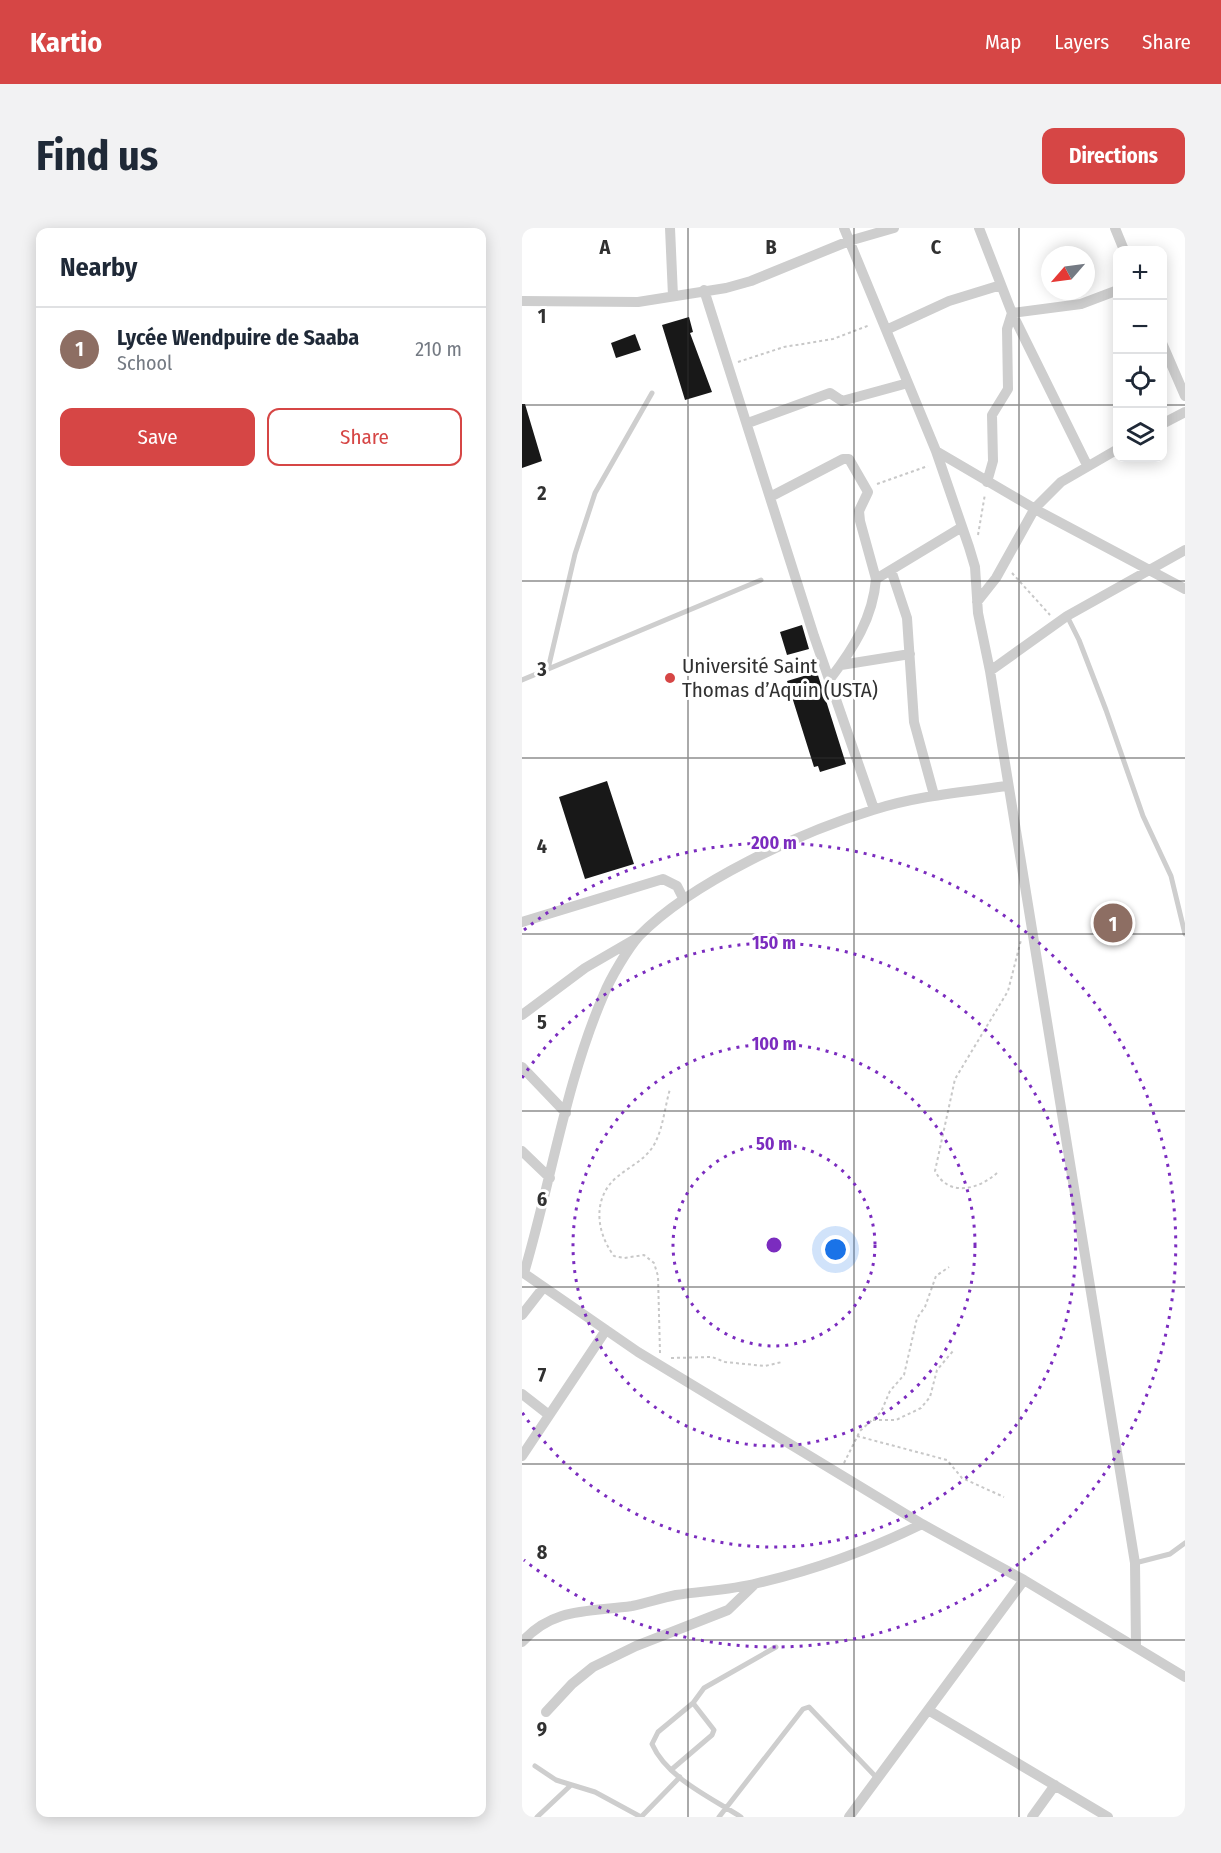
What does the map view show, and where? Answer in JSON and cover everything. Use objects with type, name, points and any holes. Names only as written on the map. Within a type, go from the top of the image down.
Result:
[{"type":"street","points":[[670,228],[673,296]]},
{"type":"street","points":[[844,228],[938,456],[975,567],[977,602],[1135,1563],[1136,1646]]},
{"type":"street","points":[[522,302],[638,302],[751,281],[849,241],[894,228]]},
{"type":"street","points":[[979,228],[1012,313],[1087,465]]},
{"type":"street","points":[[1115,228],[1122,246]]},
{"type":"street","points":[[883,325],[1001,285]]},
{"type":"street","points":[[704,290],[874,809]]},
{"type":"street","points":[[1012,313],[1081,304],[1113,292]]},
{"type":"street","points":[[987,482],[993,461],[992,415],[1008,389],[1007,329],[1012,313]]},
{"type":"street","points":[[1167,354],[1185,396]]},
{"type":"street","points":[[748,423],[830,393],[842,401],[908,383]]},
{"type":"street","points":[[1167,421],[1185,412]]},
{"type":"street","points":[[977,602],[1004,564],[1035,508],[1061,482],[1113,452]]},
{"type":"street","points":[[938,456],[1185,589]]},
{"type":"street","points":[[770,497],[848,458],[868,492],[861,505],[860,521],[876,579],[865,625],[830,679]]},
{"type":"street","points":[[876,579],[962,528]]},
{"type":"street","points":[[990,671],[1067,616],[1185,550]]},
{"type":"street","points":[[891,570],[907,618],[914,722],[934,795]]},
{"type":"street","points":[[841,665],[910,654]]},
{"type":"street","points":[[522,1015],[585,968],[638,937],[683,898],[783,845],[874,809],[934,795],[1007,786]]},
{"type":"street","points":[[522,922],[663,879],[675,884],[683,898]]},
{"type":"street","points":[[638,937],[604,993],[566,1113],[523,1273],[659,1365],[921,1524],[1024,1580],[1185,1677]]},
{"type":"street","points":[[522,1066],[566,1113]]},
{"type":"street","points":[[522,1151],[550,1178]]},
{"type":"street","points":[[522,1315],[543,1288]]},
{"type":"street","points":[[522,1456],[606,1330]]},
{"type":"street","points":[[522,1394],[549,1415]]},
{"type":"street","points":[[523,1640],[555,1618],[574,1611],[632,1606],[675,1596],[755,1584],[816,1568],[889,1540],[921,1524]]},
{"type":"street","points":[[849,1817],[1024,1580]]},
{"type":"street","points":[[546,1712],[572,1684],[593,1667],[636,1646],[728,1610],[755,1584]]},
{"type":"street","points":[[928,1710],[1108,1817]]},
{"type":"street","points":[[1032,1817],[1055,1785]]},
{"type":"lane","points":[[548,669],[575,554],[595,493],[652,393]]},
{"type":"lane","points":[[522,680],[761,580]]},
{"type":"lane","points":[[1067,616],[1079,640],[1106,710],[1143,816],[1171,876],[1185,934]]},
{"type":"lane","points":[[1135,1563],[1170,1554],[1185,1543]]},
{"type":"lane","points":[[741,1817],[671,1770],[659,1759],[652,1744],[658,1732],[693,1703],[704,1688],[776,1647]]},
{"type":"lane","points":[[671,1770],[711,1736],[714,1730],[693,1703]]},
{"type":"lane","points":[[719,1817],[803,1709],[809,1707],[877,1778]]},
{"type":"lane","points":[[535,1766],[570,1786],[595,1792],[641,1817],[680,1777]]},
{"type":"lane","points":[[537,1817],[570,1786]]},
{"type":"path","points":[[728,366],[784,347],[833,339],[883,325]]},
{"type":"path","points":[[868,492],[889,479],[938,456]]},
{"type":"path","points":[[977,545],[987,482]]},
{"type":"path","points":[[1004,564],[1057,623]]},
{"type":"path","points":[[997,1173],[988,1181],[963,1189],[951,1186],[938,1177],[935,1171],[955,1079],[1008,991],[1022,936]]},
{"type":"path","points":[[659,1365],[661,1341],[658,1276],[654,1263],[644,1255],[624,1258],[615,1256],[602,1232],[598,1210],[604,1193],[615,1178],[646,1156],[656,1142],[670,1089]]},
{"type":"path","points":[[838,1473],[857,1436],[881,1412],[890,1391],[904,1375],[917,1318],[925,1307],[936,1276],[950,1267]]},
{"type":"path","points":[[873,1420],[896,1420],[921,1408],[930,1397],[937,1370],[953,1351]]},
{"type":"path","points":[[659,1365],[670,1358],[712,1357],[725,1362],[765,1366],[782,1362]]},
{"type":"path","points":[[857,1436],[947,1460],[963,1478],[1004,1497]]},
{"type":"building","points":[[689,317],[693,332],[690,333],[712,392],[685,400],[662,325]]},
{"type":"building","points":[[635,334],[641,350],[616,358],[611,343]]},
{"type":"building","points":[[522,404],[525,404],[542,461],[522,468]]},
{"type":"building","points":[[802,625],[809,649],[787,655],[780,632]]},
{"type":"building","points":[[817,672],[846,764],[820,772],[818,766],[814,767],[787,681]]},
{"type":"building","points":[[607,781],[634,864],[585,879],[559,797]]},
{"type":"place","name":"Université Saint Thomas d’Aquin (USTA)","points":[[670,678]]},
{"type":"place","name":"Lycée Wendpuire de Saaba","points":[[1113,923]]}]
